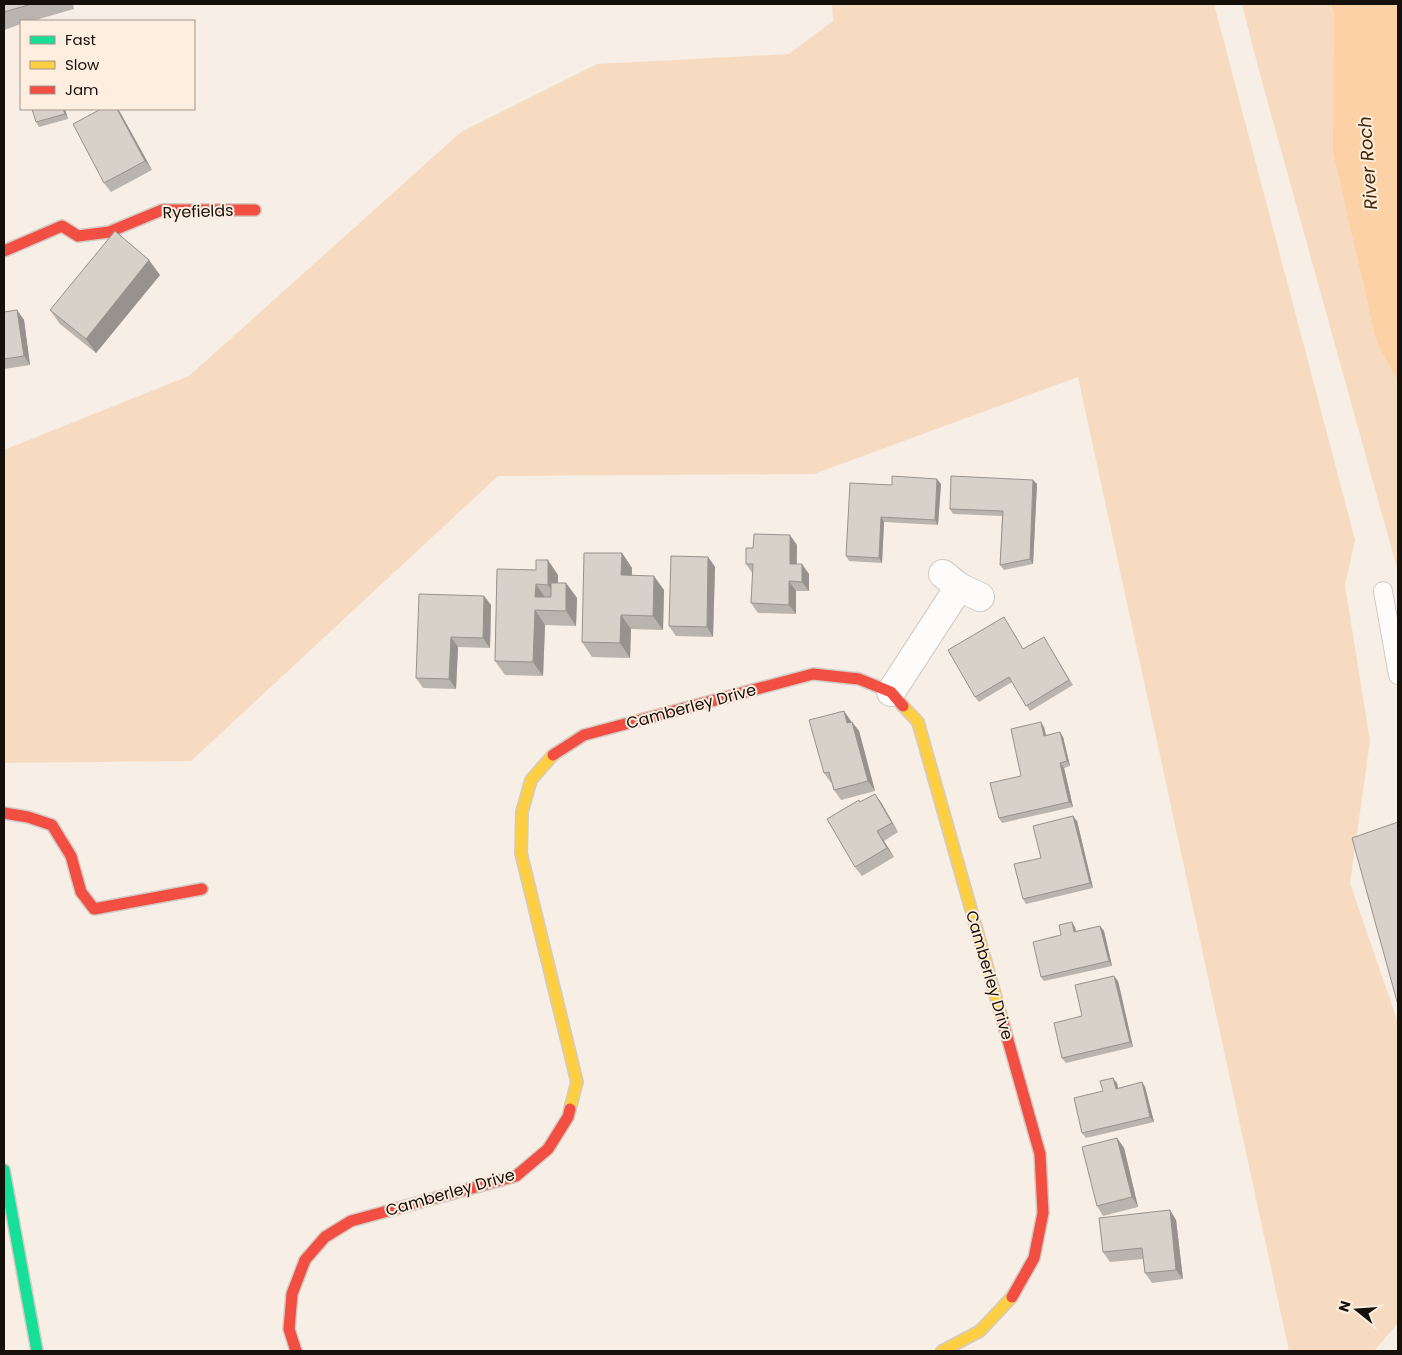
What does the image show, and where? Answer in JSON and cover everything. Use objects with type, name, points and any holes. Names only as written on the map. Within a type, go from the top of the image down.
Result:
[{"type":"street","name":"Ryefields","points":[[4,251],[62,226],[78,236],[109,232],[162,210],[255,210]]},
{"type":"street","points":[[891,692],[960,586]]},
{"type":"street","name":"Camberley Drive","points":[[296,1351],[289,1329],[292,1294],[305,1260],[325,1237],[351,1221],[516,1176],[548,1149],[568,1117],[577,1082],[521,853],[522,812],[531,780],[552,755],[584,734],[813,674],[859,679],[891,692],[918,722],[1040,1154],[1043,1213],[1034,1258],[1012,1297],[980,1331],[942,1351]]},
{"type":"street","points":[[4,813],[52,825],[71,856],[81,892],[94,909],[202,889]]},
{"type":"street","points":[[4,1170],[37,1351]]},
{"type":"lane","points":[[1383,591],[1398,675]]},
{"type":"shaded area","points":[[832,4],[1214,4],[1355,540],[1345,585],[1370,741],[1350,883],[1398,1023],[1398,1323],[1374,1351],[1289,1351],[1078,377],[814,474],[498,476],[191,761],[4,763],[4,450],[189,376],[461,132],[597,64],[789,54],[833,21]]},
{"type":"shaded area","points":[[1242,4],[1331,4],[1377,343],[1398,382],[1398,572],[1261,78]]},
{"type":"water","name":"River Roch","points":[[1331,4],[1397,4],[1398,382],[1377,343],[1333,152],[1334,16]]},
{"type":"building","points":[[4,4],[32,4],[4,12]]},
{"type":"building","points":[[32,110],[63,110],[65,114],[36,122]]},
{"type":"building","points":[[99,110],[118,110],[145,161],[104,183],[73,124]]},
{"type":"building","points":[[115,231],[149,260],[86,339],[50,310]]},
{"type":"building","points":[[17,310],[24,356],[4,359],[4,312]]},
{"type":"building","points":[[892,476],[937,479],[935,520],[881,517],[879,558],[846,556],[850,483],[892,485]]},
{"type":"building","points":[[951,476],[1033,480],[1030,559],[1000,565],[1003,511],[950,509]]},
{"type":"building","points":[[754,534],[790,535],[790,564],[802,564],[802,582],[789,581],[789,605],[751,603],[753,564],[746,564],[746,548],[753,548]]},
{"type":"building","points":[[584,553],[622,553],[621,575],[654,576],[653,616],[621,615],[620,643],[582,642]]},
{"type":"building","points":[[671,556],[708,557],[707,627],[669,626]]},
{"type":"building","points":[[536,560],[548,560],[548,585],[536,584],[535,597],[551,597],[551,583],[566,583],[566,611],[535,610],[533,662],[495,661],[497,569],[536,570]]},
{"type":"building","points":[[419,594],[484,596],[483,638],[451,637],[449,679],[416,678]]},
{"type":"building","points":[[1004,617],[1023,649],[1044,637],[1069,680],[1026,706],[1009,677],[975,697],[948,650]]},
{"type":"building","points":[[844,711],[847,723],[852,722],[868,781],[834,790],[829,772],[824,773],[809,720]]},
{"type":"building","points":[[1041,722],[1044,736],[1060,732],[1067,761],[1060,763],[1069,802],[999,818],[990,783],[1021,776],[1011,729]]},
{"type":"building","points":[[875,794],[892,823],[877,831],[887,848],[855,867],[827,819],[859,800],[860,802]]},
{"type":"building","points":[[1073,816],[1090,883],[1023,899],[1014,864],[1041,858],[1033,826]]},
{"type":"building","points":[[1398,822],[1398,1005],[1352,838]]},
{"type":"building","points":[[1072,922],[1074,932],[1100,926],[1109,961],[1041,977],[1033,942],[1061,935],[1059,925]]},
{"type":"building","points":[[1114,976],[1130,1042],[1062,1058],[1054,1023],[1082,1016],[1075,985]]},
{"type":"building","points":[[1113,1078],[1116,1089],[1142,1082],[1150,1117],[1082,1133],[1074,1098],[1103,1091],[1100,1081]]},
{"type":"building","points":[[1117,1138],[1132,1197],[1097,1206],[1082,1147]]},
{"type":"building","points":[[1170,1210],[1176,1270],[1145,1273],[1142,1248],[1103,1252],[1099,1218]]},
{"type":"traffic: fast","points":[[4,1170],[37,1351]]},
{"type":"traffic: slow","points":[[903,706],[918,722],[1002,1019]]},
{"type":"traffic: slow","points":[[553,755],[531,780],[522,812],[521,853],[577,1082],[570,1109]]},
{"type":"traffic: slow","points":[[942,1351],[980,1331],[1012,1297]]},
{"type":"traffic: jam","points":[[4,251],[62,226],[78,236],[109,232],[162,210],[255,210]]},
{"type":"traffic: jam","points":[[553,755],[584,735],[813,674],[859,679],[891,692],[903,706]]},
{"type":"traffic: jam","points":[[4,813],[28,817],[52,825],[71,856],[81,892],[94,909],[202,889]]},
{"type":"traffic: jam","points":[[1002,1019],[1040,1154],[1043,1213],[1034,1258],[1012,1297]]},
{"type":"traffic: jam","points":[[296,1351],[289,1329],[292,1294],[305,1260],[325,1237],[351,1221],[516,1176],[548,1149],[568,1117],[570,1109]]}]
